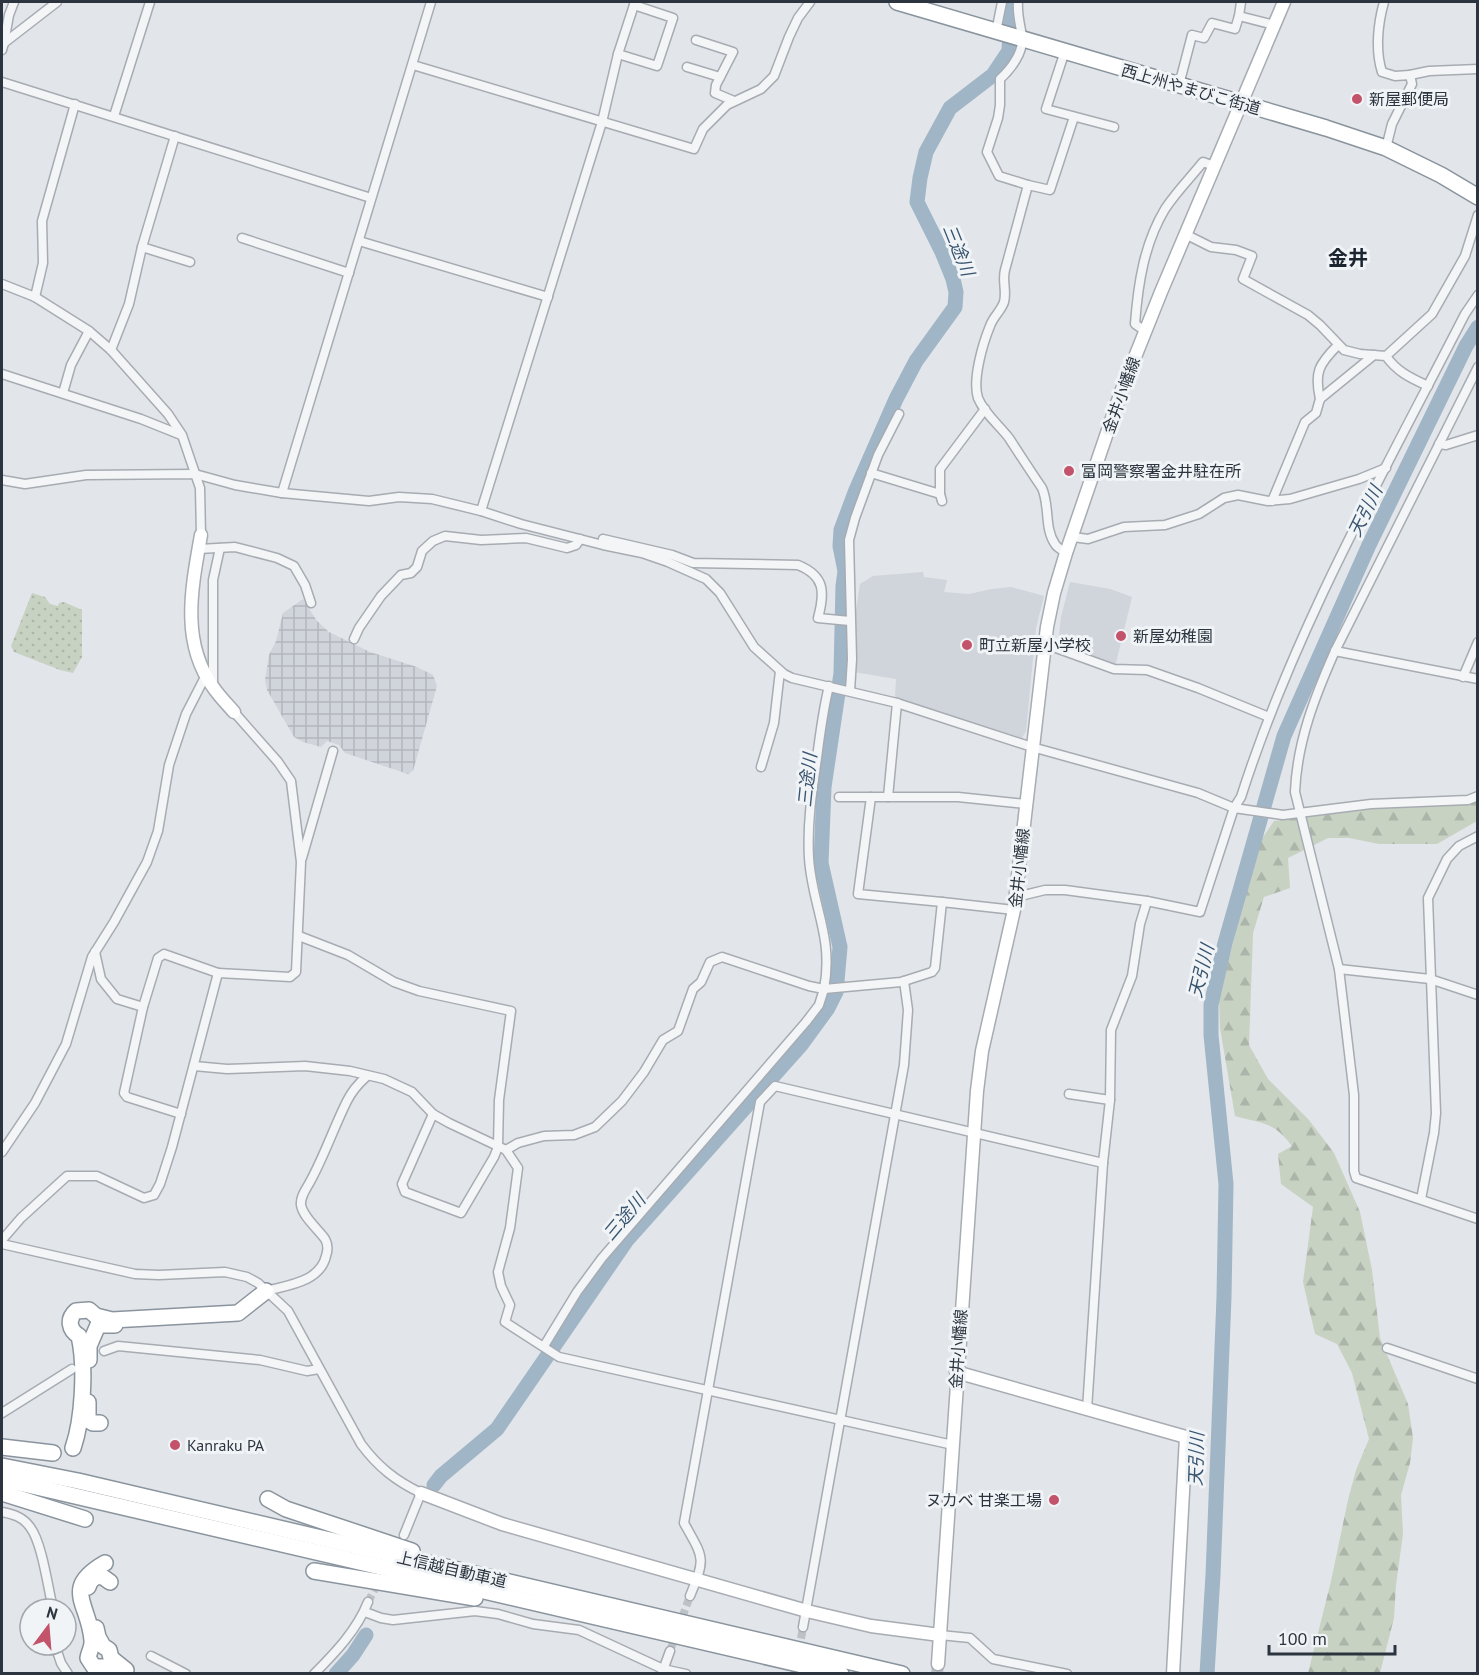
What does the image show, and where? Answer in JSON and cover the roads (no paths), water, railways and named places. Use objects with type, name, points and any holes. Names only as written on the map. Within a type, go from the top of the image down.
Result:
[{"type":"highway","name":"西上州やまびこ街道","points":[[897,2],[1386,148],[1475,190]]},
{"type":"highway","points":[[100,1423],[88,1420],[89,1346],[98,1326],[237,1320],[256,1310],[266,1291]]},
{"type":"highway","points":[[72,1448],[78,1434],[81,1414],[82,1348],[79,1336],[70,1326],[71,1318],[76,1311],[89,1310],[96,1316],[112,1320],[219,1316],[238,1313],[266,1291]]},
{"type":"highway","points":[[2,1447],[53,1453]]},
{"type":"highway","name":"上信越自動車道","points":[[2,1466],[78,1481],[902,1674]]},
{"type":"highway","name":"上信越自動車道","points":[[2,1479],[841,1674]]},
{"type":"highway","points":[[2,1493],[86,1519]]},
{"type":"highway","points":[[268,1499],[286,1509],[426,1555],[597,1602]]},
{"type":"highway","points":[[105,1563],[93,1570],[81,1583],[80,1593],[92,1638],[92,1648],[88,1658],[94,1667],[105,1667],[123,1674]]},
{"type":"highway","points":[[314,1571],[611,1620]]},
{"type":"highway","points":[[110,1582],[103,1577],[96,1576],[90,1581],[88,1595],[90,1606],[103,1646],[109,1650],[111,1658],[132,1674]]},
{"type":"main road","name":"金井小幡線","points":[[938,1664],[956,1372],[982,1051],[1015,903],[1032,747],[1054,593],[1121,392],[1185,234],[1284,2]]},
{"type":"main road","points":[[201,535],[192,581],[191,630],[194,648],[213,687],[234,712]]},
{"type":"main road","points":[[956,1372],[1186,1437],[1173,1674]]},
{"type":"main road","points":[[421,1493],[502,1524],[697,1581],[871,1626],[940,1635]]},
{"type":"street","points":[[3,47],[14,2]]},
{"type":"street","points":[[3,47],[57,2]]},
{"type":"street","points":[[114,116],[150,2]]},
{"type":"street","points":[[282,493],[431,2]]},
{"type":"street","points":[[413,64],[694,149],[703,129],[727,105],[761,89],[774,76],[798,18],[810,2]]},
{"type":"street","points":[[999,32],[1002,2]]},
{"type":"street","points":[[1018,2],[1020,38],[1017,58],[1000,79],[999,111],[987,152],[999,176],[1050,190],[1074,117]]},
{"type":"street","points":[[1179,85],[1192,35],[1204,38],[1212,23],[1235,29],[1241,2]]},
{"type":"street","points":[[1384,2],[1379,29],[1379,63],[1382,72],[1395,76],[1429,71],[1478,69]]},
{"type":"street","points":[[481,511],[602,122],[618,54],[634,3],[673,18],[657,66],[618,54]]},
{"type":"street","points":[[1239,16],[1274,25]]},
{"type":"street","points":[[696,40],[733,52],[720,77],[715,93],[734,101]]},
{"type":"street","points":[[1065,51],[1046,109],[1114,128]]},
{"type":"street","points":[[687,67],[720,77]]},
{"type":"street","points":[[1386,148],[1392,124],[1412,84],[1410,75]]},
{"type":"street","points":[[2,82],[371,198]]},
{"type":"street","points":[[35,297],[43,262],[42,220],[75,104]]},
{"type":"street","points":[[111,350],[129,304],[142,247],[175,136]]},
{"type":"street","points":[[1145,331],[1135,324],[1138,288],[1152,235],[1166,208],[1203,162],[1214,166]]},
{"type":"street","points":[[1028,185],[1003,278],[1006,293],[1003,305],[989,327],[976,385],[978,398],[985,410],[1008,437],[1042,488],[1046,497],[1048,524],[1055,545],[1066,553]]},
{"type":"street","points":[[1386,357],[1432,314],[1465,256],[1478,215]]},
{"type":"street","points":[[1185,234],[1211,247],[1236,250],[1252,256],[1243,279],[1308,315],[1344,350],[1386,357],[1400,372],[1428,386]]},
{"type":"street","points":[[242,238],[349,273]]},
{"type":"street","points":[[359,241],[548,297]]},
{"type":"street","points":[[142,247],[190,262]]},
{"type":"street","points":[[2,285],[35,297],[89,331],[111,350],[168,414],[182,435],[200,488],[201,535]]},
{"type":"street","points":[[871,797],[858,894],[942,902],[1015,903],[1045,890],[1065,890],[1147,901],[1200,912],[1234,808],[1241,798],[1269,717],[1316,605],[1465,314],[1478,294]]},
{"type":"street","points":[[63,393],[71,365],[89,331]]},
{"type":"street","points":[[1272,501],[1305,422],[1316,413],[1320,399],[1316,382],[1321,361],[1338,345]]},
{"type":"street","points":[[1320,399],[1374,355]]},
{"type":"street","points":[[1478,367],[1335,651],[1314,700],[1300,747],[1295,792],[1339,969],[1354,1095],[1354,1171],[1356,1178],[1478,1219]]},
{"type":"street","points":[[2,374],[182,435]]},
{"type":"street","points":[[872,473],[941,498],[940,469],[985,410]]},
{"type":"street","points":[[850,691],[852,659],[849,540],[878,455],[899,414]]},
{"type":"street","points":[[1439,444],[1446,445],[1478,435]]},
{"type":"street","points":[[1073,537],[1088,539],[1124,527],[1165,525],[1199,514],[1224,498],[1238,495],[1272,501],[1290,498],[1359,479],[1386,468]]},
{"type":"street","points":[[2,480],[26,484],[86,475],[195,474],[235,485],[282,493],[369,501],[399,497],[432,499],[579,539],[642,553],[706,579],[720,593],[754,647],[780,671],[792,678],[897,703],[1032,747],[1198,793],[1234,808],[1283,814],[1371,804],[1468,800],[1478,796]]},
{"type":"street","points":[[354,639],[381,596],[401,575],[411,573],[417,567],[422,551],[433,541],[445,536],[481,540],[526,538],[567,548],[576,545],[579,539]]},
{"type":"street","points":[[603,539],[672,555],[693,563],[798,565],[810,570],[817,577],[822,588],[822,604],[818,618],[850,621]]},
{"type":"street","points":[[199,549],[235,547],[277,558],[294,566],[305,585],[311,603]]},
{"type":"street","points":[[213,687],[213,580],[220,548]]},
{"type":"street","points":[[1463,676],[1478,642]]},
{"type":"street","points":[[1045,644],[1114,669],[1147,670],[1269,717]]},
{"type":"street","points":[[1335,651],[1478,679]]},
{"type":"street","points":[[761,767],[774,723],[780,671]]},
{"type":"street","points":[[2,1152],[35,1103],[66,1044],[83,981],[95,952],[147,862],[158,831],[169,765],[186,714],[206,675]]},
{"type":"street","points":[[544,1346],[577,1292],[602,1258],[819,1005],[824,989],[827,956],[825,932],[811,877],[809,832],[813,784],[829,686]]},
{"type":"street","points":[[888,797],[897,703]]},
{"type":"street","points":[[234,712],[278,762],[291,781],[301,862]]},
{"type":"street","points":[[181,1114],[127,1097],[124,1093],[143,1007],[158,958],[164,954],[218,973],[290,977],[296,972],[301,862],[333,751]]},
{"type":"street","points":[[839,797],[958,797],[1026,804]]},
{"type":"street","points":[[1421,1199],[1436,1113],[1428,898],[1447,859],[1459,846],[1478,836]]},
{"type":"street","points":[[1087,1410],[1110,1100],[1111,1030],[1132,976],[1140,924],[1147,901]]},
{"type":"street","points":[[434,1114],[402,1184],[405,1192],[461,1213],[494,1157],[502,1148],[544,1136],[574,1135],[595,1127],[622,1101],[644,1072],[663,1041],[678,1031],[693,989],[701,982],[710,962],[722,957],[824,989],[904,981],[932,972],[935,968],[942,902]]},
{"type":"street","points":[[299,936],[348,956],[394,982],[419,991],[511,1011],[499,1100],[502,1148]]},
{"type":"street","points":[[95,952],[101,979],[117,999],[143,1007]]},
{"type":"street","points":[[1339,969],[1430,979],[1478,995]]},
{"type":"street","points":[[218,973],[181,1114],[160,1184],[154,1195],[144,1198],[97,1176],[67,1176],[21,1218],[2,1242],[135,1274],[236,1273],[258,1283],[288,1311],[361,1444],[373,1460],[402,1484],[421,1493],[404,1534]]},
{"type":"street","points":[[803,1627],[904,1065],[908,1010],[904,981]]},
{"type":"street","points":[[194,1066],[227,1069],[305,1066],[350,1071],[384,1079],[412,1092],[434,1114],[502,1148],[518,1168],[510,1228],[498,1272],[501,1286],[510,1305],[505,1322],[559,1357],[953,1445]]},
{"type":"street","points":[[266,1291],[300,1282],[316,1272],[324,1263],[327,1242],[301,1207],[302,1197],[321,1162],[347,1101],[355,1088],[367,1076]]},
{"type":"street","points":[[690,1596],[700,1575],[702,1563],[699,1549],[684,1523],[760,1102],[775,1086],[1104,1163]]},
{"type":"street","points":[[1069,1094],[1110,1100]]},
{"type":"street","points":[[104,1351],[118,1346],[260,1360],[307,1371],[319,1369]]},
{"type":"street","points":[[1387,1348],[1477,1377]]},
{"type":"street","points":[[2,1413],[72,1369]]},
{"type":"street","points":[[2,1512],[19,1517],[30,1526],[36,1537],[50,1597]]},
{"type":"street","points":[[314,1674],[344,1642],[368,1602]]},
{"type":"street","points":[[364,1611],[393,1620],[475,1611],[498,1614],[533,1624],[579,1630],[663,1671],[686,1674]]},
{"type":"street","points":[[940,1635],[970,1638],[993,1659],[1066,1673]]},
{"type":"street","points":[[663,1671],[670,1650]]},
{"type":"street","points":[[151,1656],[186,1674]]},
{"type":"street","points":[[59,1657],[68,1674]]},
{"type":"waterway","name":"三途川","points":[[434,1485],[441,1476],[497,1429],[627,1240],[801,1045],[828,1008],[836,992],[840,947],[821,863],[824,787],[841,673],[845,571],[840,546],[841,530],[896,399],[916,361],[955,307],[956,292],[953,279],[917,202],[920,178],[926,152],[950,108],[993,75],[1009,51],[1011,2]]},
{"type":"waterway","name":"天引川","points":[[1207,1674],[1224,1297],[1226,1184],[1211,1035],[1211,1005],[1225,943],[1284,736],[1369,545],[1466,346],[1478,327]]},
{"type":"waterway","name":"三途川","points":[[336,1674],[353,1655],[366,1635]]},
{"type":"tunnel","points":[[368,1602],[379,1581]]},
{"type":"tunnel","points":[[670,1651],[690,1596]]},
{"type":"tunnel","points":[[795,1674],[803,1627]]},
{"type":"tunnel","points":[[937,1674],[938,1664]]},
{"type":"place","name":"新屋郵便局","points":[[1357,99]]},
{"type":"place","name":"富岡警察署金井駐在所","points":[[1069,471]]},
{"type":"place","name":"新屋幼稚園","points":[[1121,636]]},
{"type":"place","name":"町立新屋小学校","points":[[967,645]]},
{"type":"place","name":"Kanraku PA","points":[[175,1445]]},
{"type":"place","name":"ヌカベ 甘楽工場","points":[[1054,1500]]},
{"type":"district","name":"金井","points":[[1348,258]]}]
